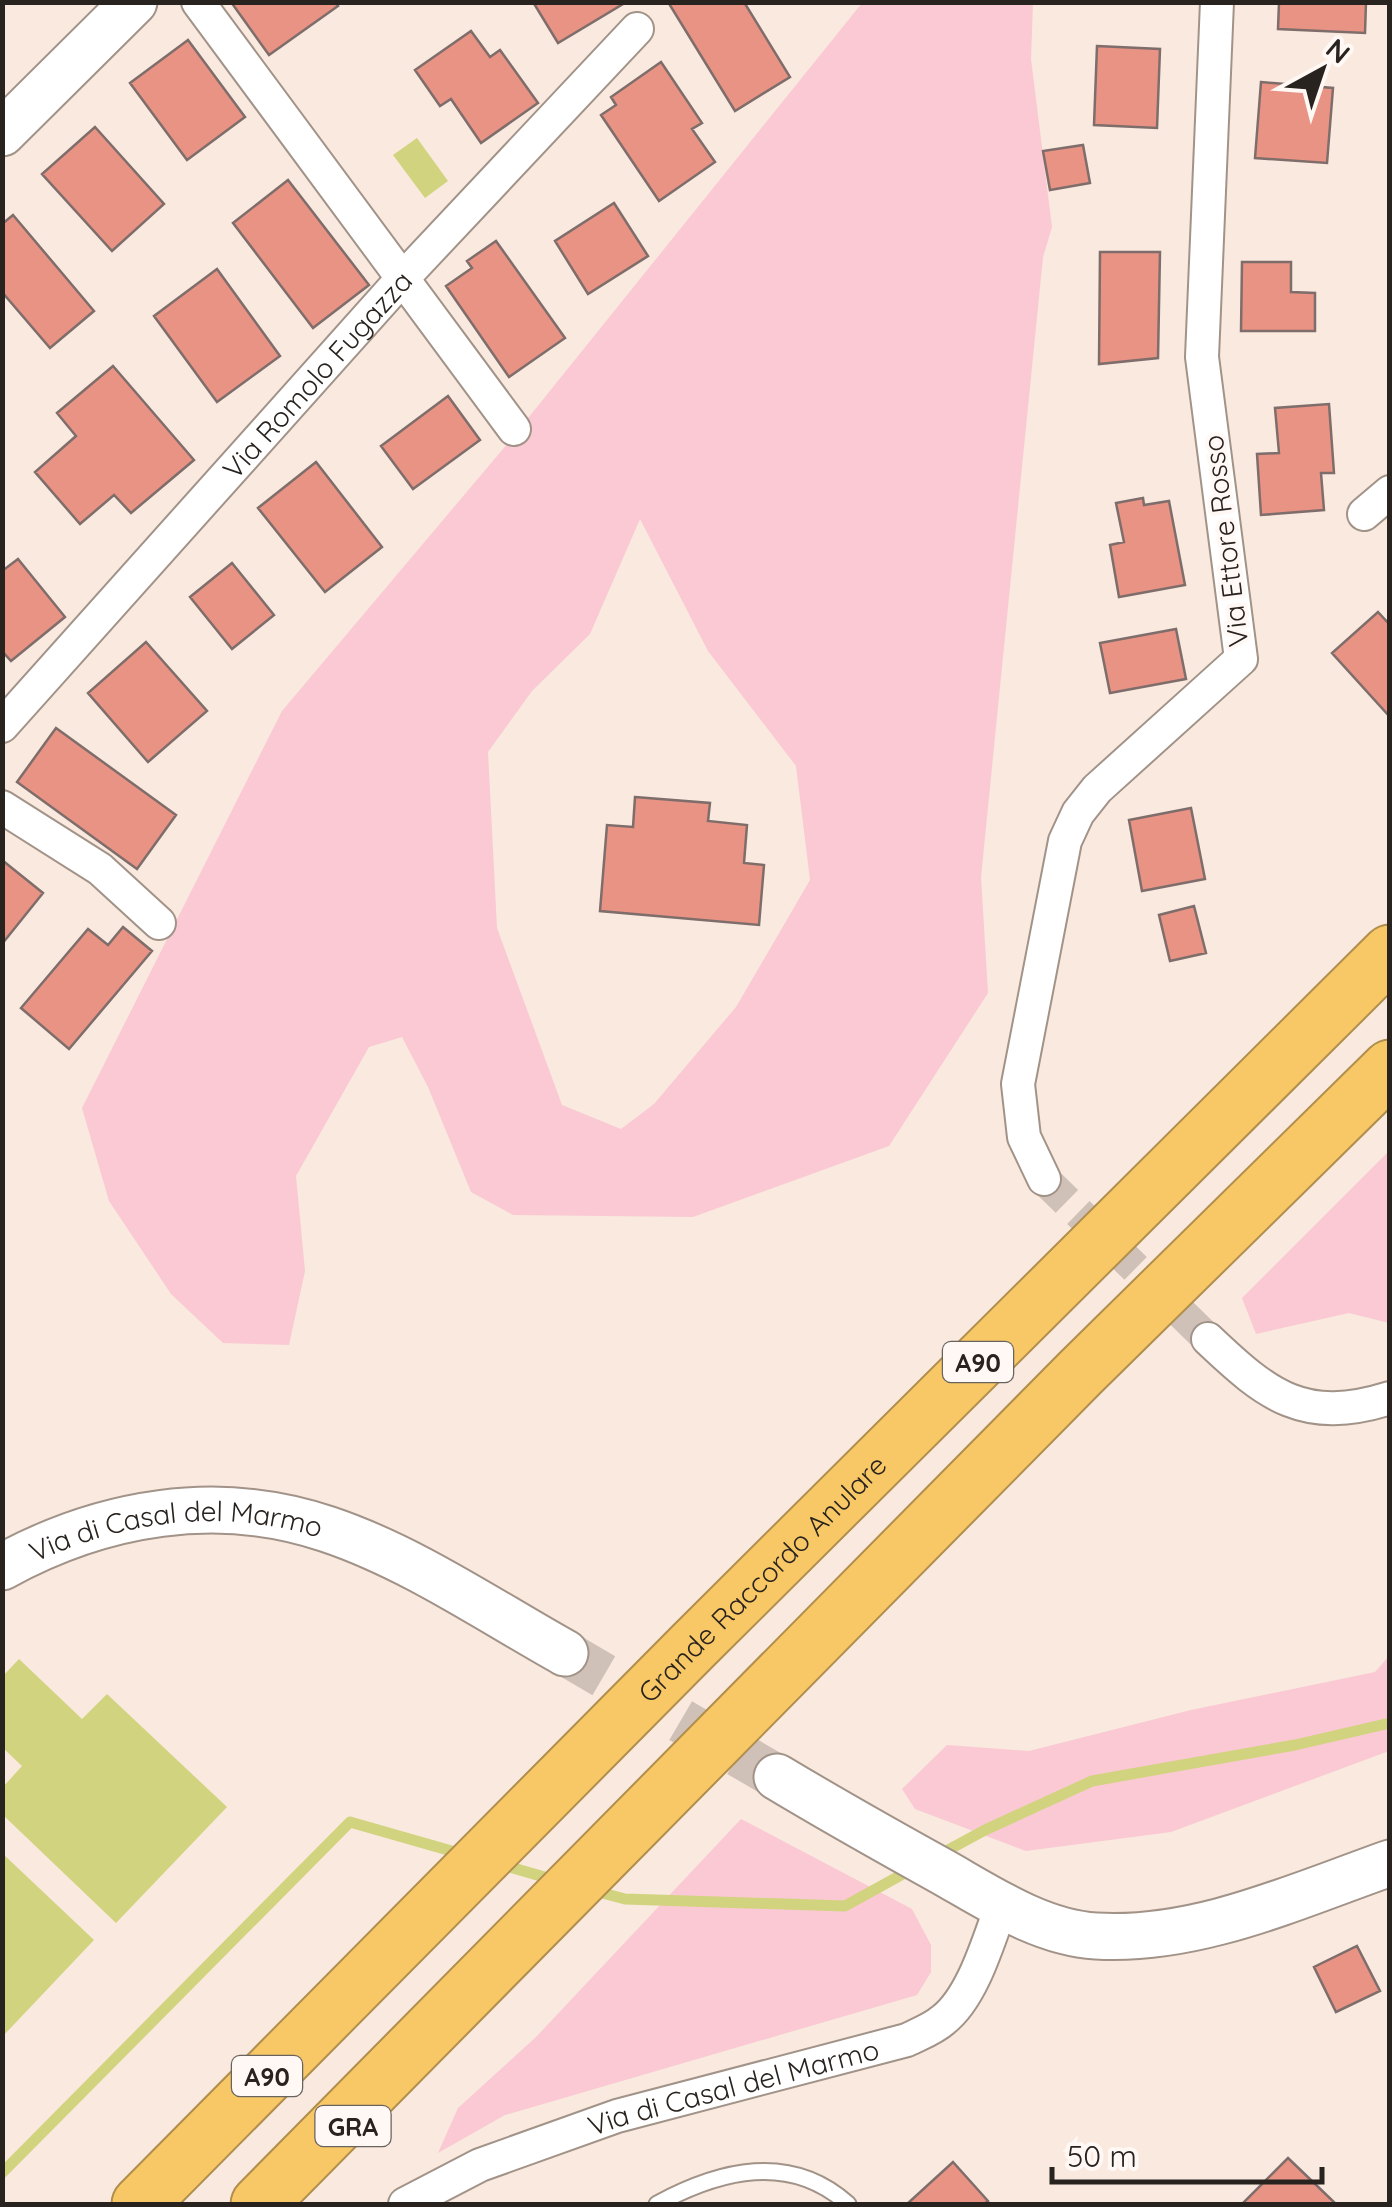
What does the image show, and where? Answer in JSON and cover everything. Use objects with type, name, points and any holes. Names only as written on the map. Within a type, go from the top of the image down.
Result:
[{"type":"highway","name":"Grande Raccordo Anulare","points":[[140,2204],[393,1946],[1390,954]]},
{"type":"highway","points":[[259,2204],[1094,1359],[1390,1068]]},
{"type":"highway","name":"GRA","points":[[295,2204],[411,2048]]},
{"type":"main road","points":[[3,130],[134,2]]},
{"type":"main road","name":"Via di Casal del Marmo","points":[[2,1567],[68,1535],[124,1518],[200,1510],[272,1516],[329,1530],[373,1548],[565,1653]]},
{"type":"main road","points":[[777,1777],[989,1898],[1070,1932],[1092,1936],[1156,1935],[1242,1914],[1390,1863]]},
{"type":"street","points":[[198,2],[514,429]]},
{"type":"street","name":"Via Ettore Rosso","points":[[1044,1179],[1024,1137],[1018,1084],[1065,841],[1078,813],[1097,788],[1241,659],[1202,358],[1216,2]]},
{"type":"street","name":"Via Romolo Fugazza","points":[[2,726],[402,280],[636,29]]},
{"type":"street","points":[[1364,514],[1390,492]]},
{"type":"street","points":[[2,807],[100,868],[159,922]]},
{"type":"street","points":[[1208,1339],[1262,1388],[1292,1404],[1330,1410],[1390,1398]]},
{"type":"street","name":"Via di Casal del Marmo","points":[[406,2204],[480,2164],[618,2116],[907,2040],[930,2029],[946,2019],[960,2001],[978,1966],[989,1898]]},
{"type":"lane","points":[[657,2204],[721,2176],[770,2170],[811,2180],[848,2204]]},
{"type":"shaded area","points":[[862,3],[1033,3],[1031,59],[1052,227],[1043,257],[981,877],[988,993],[889,1146],[693,1217],[513,1215],[471,1192],[428,1087],[402,1037],[369,1047],[296,1176],[305,1271],[289,1345],[223,1343],[171,1294],[109,1201],[82,1108],[282,711],[508,443]],"holes":[[[640,519],[708,651],[796,766],[810,880],[736,1007],[654,1104],[621,1129],[562,1105],[497,928],[488,752],[532,691],[590,634]]]},
{"type":"shaded area","points":[[417,138],[448,181],[425,198],[393,155]]},
{"type":"shaded area","points":[[1389,1151],[1389,1323],[1349,1313],[1256,1334],[1242,1298]]},
{"type":"shaded area","points":[[1389,1656],[1389,1751],[1171,1832],[1026,1851],[915,1809],[902,1789],[947,1745],[1029,1751],[1191,1710],[1375,1672]]},
{"type":"shaded area","points":[[19,1659],[82,1719],[107,1694],[227,1807],[116,1923],[3,1815],[3,1787],[22,1766],[3,1748],[3,1676]]},
{"type":"shaded area","points":[[741,1819],[912,1909],[931,1945],[931,1972],[917,1995],[505,2115],[438,2153],[458,2108],[536,2037]]},
{"type":"shaded area","points":[[2,1853],[94,1940],[3,2036],[2,2036]]},
{"type":"building","points":[[231,2],[335,2],[338,6],[269,55]]},
{"type":"building","points":[[533,2],[622,2],[623,4],[558,43]]},
{"type":"building","points":[[668,2],[744,2],[790,77],[735,111]]},
{"type":"building","points":[[1279,2],[1366,2],[1365,33],[1278,29]]},
{"type":"building","points":[[471,31],[490,57],[500,50],[538,103],[481,143],[451,99],[440,106],[415,70]]},
{"type":"building","points":[[188,40],[245,117],[187,160],[130,83]]},
{"type":"building","points":[[1097,46],[1160,49],[1157,128],[1094,125]]},
{"type":"building","points":[[661,62],[702,123],[692,129],[715,162],[659,201],[601,115],[616,105],[611,97]]},
{"type":"building","points":[[1261,82],[1333,88],[1327,163],[1255,158]]},
{"type":"building","points":[[95,127],[164,204],[112,251],[42,174]]},
{"type":"building","points":[[1083,145],[1090,183],[1050,190],[1043,151]]},
{"type":"building","points":[[288,180],[369,285],[313,328],[233,223]]},
{"type":"building","points":[[614,203],[648,256],[588,294],[555,241]]},
{"type":"building","points":[[13,215],[94,311],[50,348],[2,292],[2,224]]},
{"type":"building","points":[[496,241],[565,338],[509,377],[446,286],[472,268],[467,261]]},
{"type":"building","points":[[1100,252],[1160,252],[1158,358],[1099,364]]},
{"type":"building","points":[[1242,262],[1291,262],[1291,292],[1315,293],[1315,331],[1241,331]]},
{"type":"building","points":[[217,269],[280,356],[217,402],[154,316]]},
{"type":"building","points":[[113,366],[194,460],[131,513],[114,495],[80,524],[35,472],[76,436],[57,413]]},
{"type":"building","points":[[448,396],[480,440],[413,489],[381,446]]},
{"type":"building","points":[[1329,404],[1334,473],[1321,473],[1324,510],[1261,515],[1257,454],[1279,453],[1275,408]]},
{"type":"building","points":[[316,462],[382,547],[325,592],[258,508]]},
{"type":"building","points":[[1143,498],[1144,505],[1169,501],[1185,585],[1119,597],[1110,545],[1124,542],[1116,503]]},
{"type":"building","points":[[18,559],[65,617],[11,661],[2,651],[2,571]]},
{"type":"building","points":[[232,563],[274,615],[232,649],[190,597]]},
{"type":"building","points":[[1378,612],[1390,625],[1390,717],[1332,653]]},
{"type":"building","points":[[1176,629],[1186,679],[1110,693],[1100,643]]},
{"type":"building","points":[[146,642],[207,711],[148,762],[88,693]]},
{"type":"building","points":[[56,728],[176,815],[137,869],[17,782]]},
{"type":"building","points":[[635,797],[710,803],[708,821],[747,825],[744,863],[764,865],[759,925],[600,911],[607,825],[633,827]]},
{"type":"building","points":[[1191,808],[1205,879],[1142,891],[1129,820]]},
{"type":"building","points":[[2,860],[43,893],[2,944]]},
{"type":"building","points":[[1194,906],[1206,953],[1170,961],[1159,915]]},
{"type":"building","points":[[123,927],[152,951],[69,1049],[21,1008],[88,929],[108,945]]},
{"type":"building","points":[[1357,1946],[1380,1991],[1336,2012],[1314,1967]]},
{"type":"building","points":[[1288,2158],[1336,2204],[1242,2204]]},
{"type":"building","points":[[953,2162],[988,2201],[907,2204]]},
{"type":"waterway","points":[[937,1856],[1092,1781],[1295,1745],[1390,1723]]},
{"type":"waterway","points":[[2,2173],[350,1822],[462,1854]]},
{"type":"waterway","points":[[499,1864],[558,1881]]},
{"type":"waterway","points":[[591,1890],[625,1899],[845,1906],[912,1869]]},
{"type":"tunnel","points":[[1044,1179],[1208,1339]]},
{"type":"tunnel","points":[[565,1653],[777,1777]]}]
